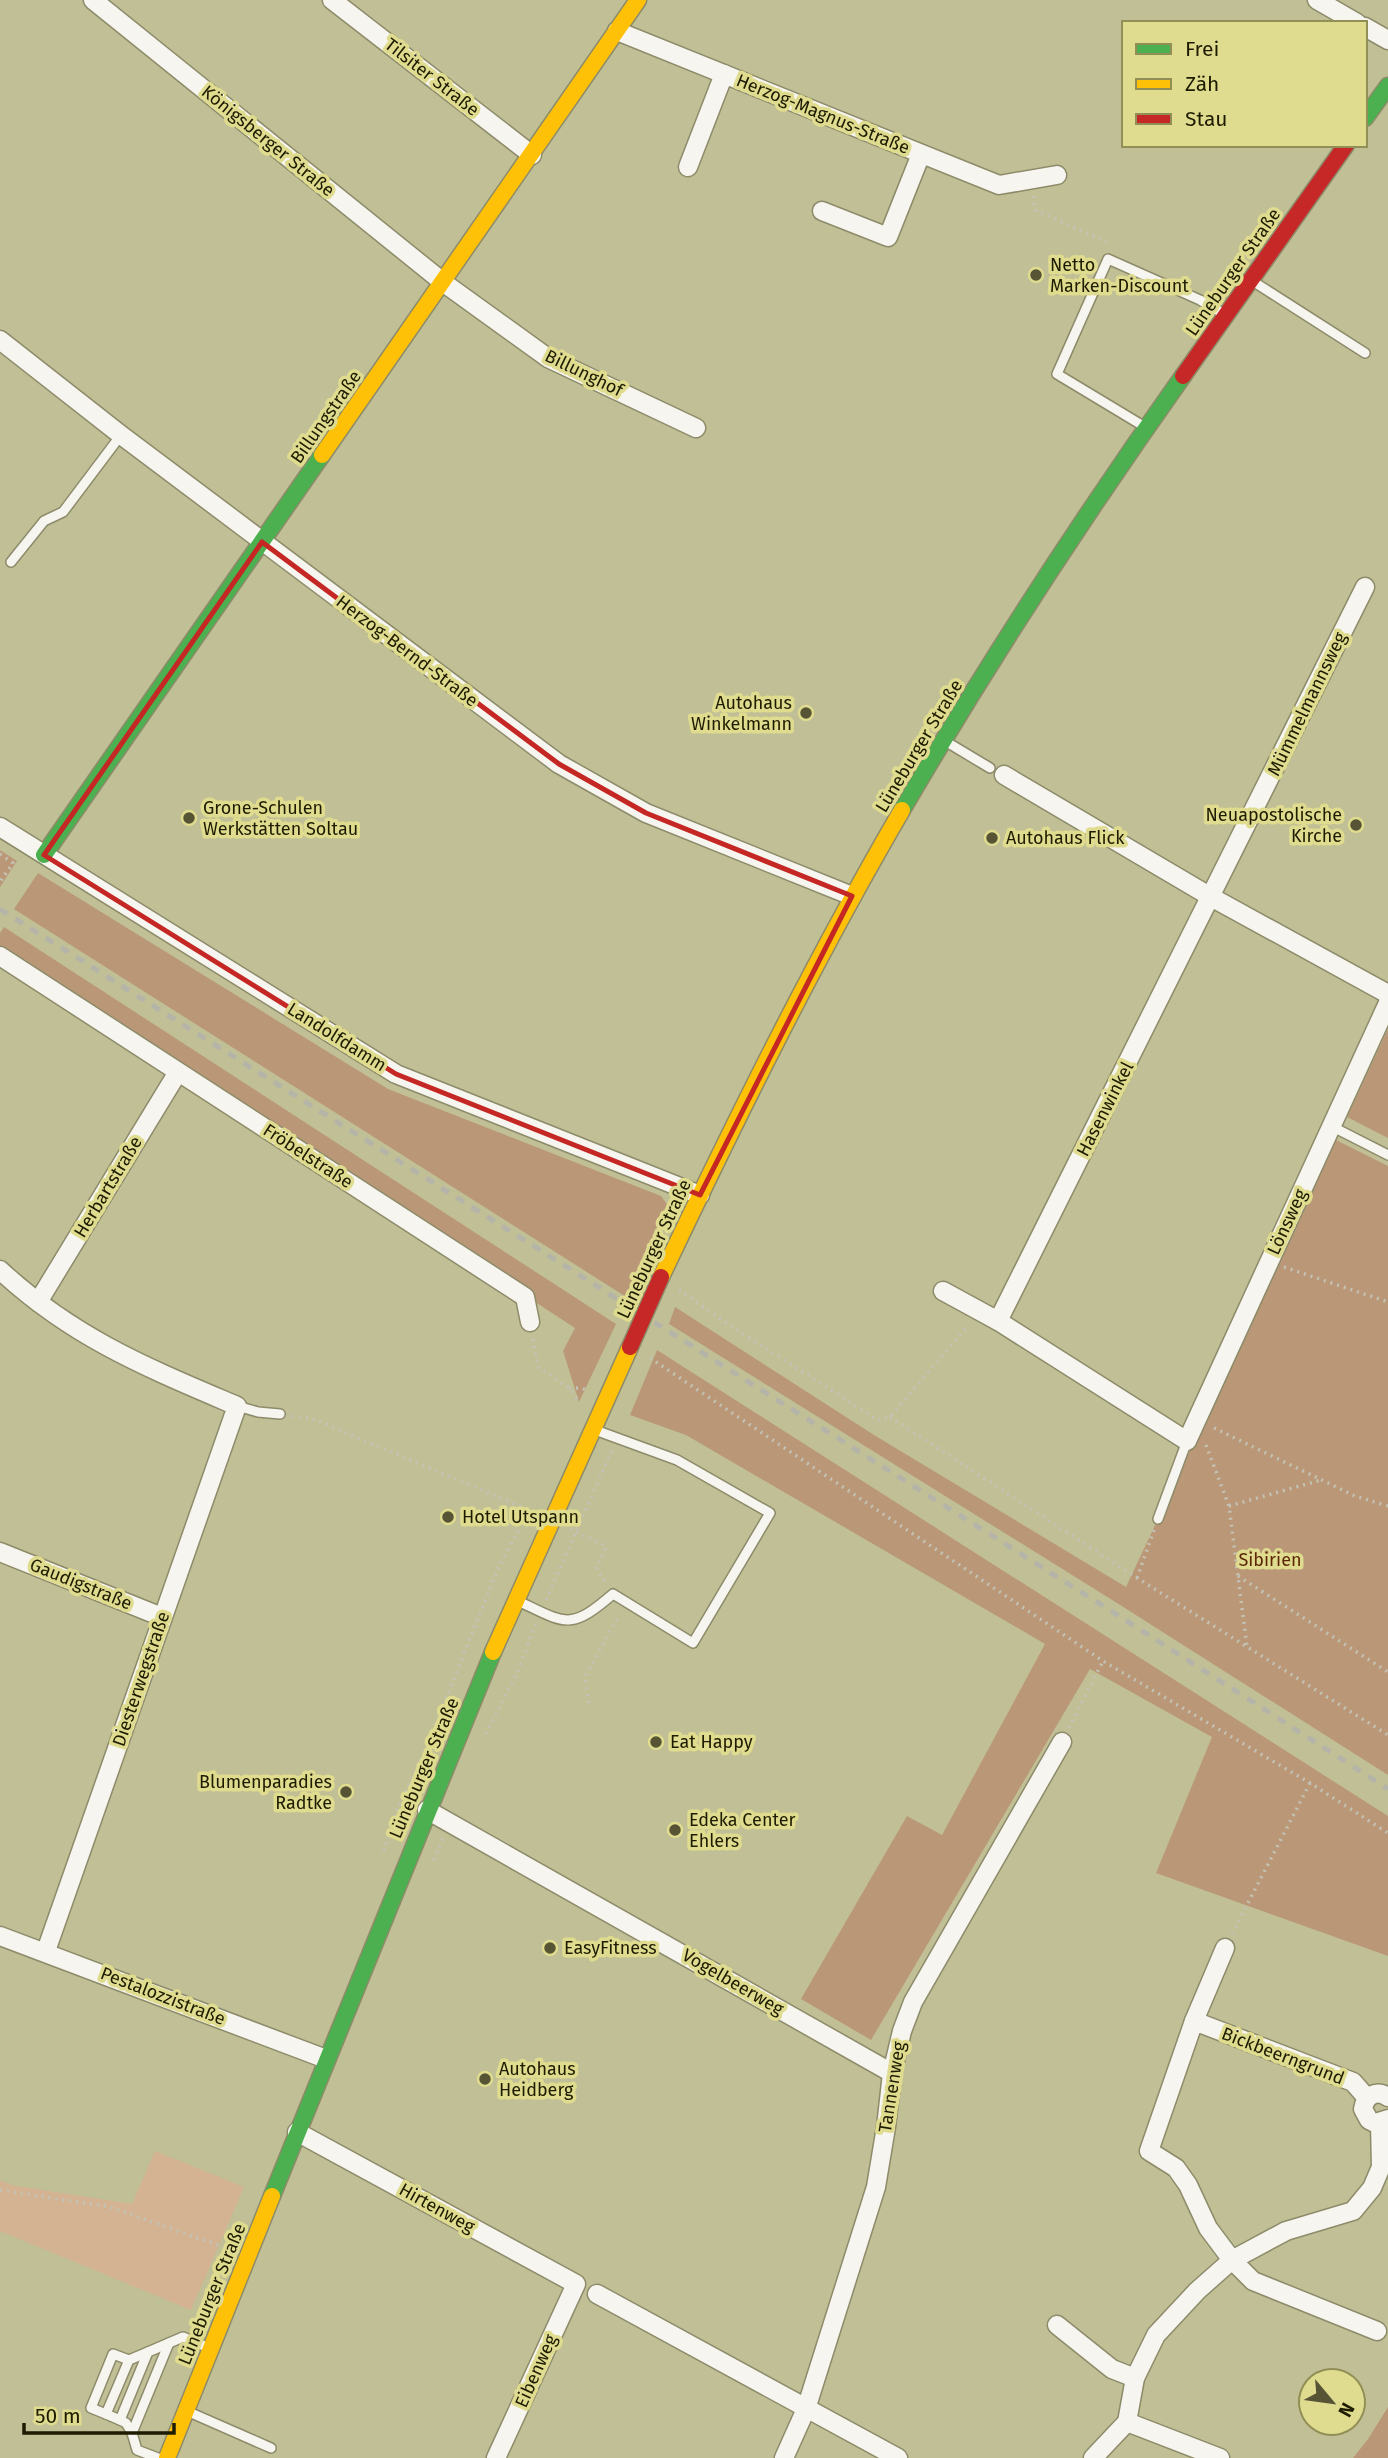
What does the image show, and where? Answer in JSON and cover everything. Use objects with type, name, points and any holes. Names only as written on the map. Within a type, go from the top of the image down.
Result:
[{"type":"main road","name":"Billungstraße","points":[[44,855],[444,283],[638,0]]},
{"type":"main road","points":[[1367,115],[1388,86]]},
{"type":"main road","name":"Lüneburger Straße","points":[[167,2458],[326,2059],[515,1599],[739,1114],[852,896],[943,740],[1098,496],[1345,147]]},
{"type":"street","name":"Königsberger Straße","points":[[93,0],[444,283]]},
{"type":"street","name":"Tilsiter Straße","points":[[332,0],[532,155]]},
{"type":"street","points":[[1317,0],[1354,21]]},
{"type":"street","points":[[1367,28],[1388,40]]},
{"type":"street","name":"Herzog-Magnus-Straße","points":[[617,31],[999,185],[1057,174]]},
{"type":"street","name":"Herzog-Magnus-Straße","points":[[688,167],[724,75]]},
{"type":"street","name":"Herzog-Magnus-Straße","points":[[822,211],[888,237],[921,154]]},
{"type":"street","name":"Billunghof","points":[[444,283],[548,358],[696,428]]},
{"type":"street","name":"Herzog-Bernd-Straße","points":[[0,340],[262,542],[559,764],[646,813],[852,896]]},
{"type":"street","name":"Mümmelmannsweg","points":[[1212,897],[1365,587]]},
{"type":"street","points":[[997,772],[1212,897],[1388,993]]},
{"type":"street","name":"Landolfdamm","points":[[0,827],[396,1074],[700,1195]]},
{"type":"street","name":"Hasenwinkel","points":[[998,1321],[1212,897]]},
{"type":"street","name":"Fröbelstraße","points":[[0,956],[525,1297],[530,1322]]},
{"type":"street","name":"Lönsweg","points":[[1187,1441],[1388,1003]]},
{"type":"street","name":"Herbartstraße","points":[[38,1302],[178,1072]]},
{"type":"street","points":[[0,1270],[86,1337],[138,1364],[237,1406]]},
{"type":"street","points":[[943,1291],[998,1321],[1187,1441]]},
{"type":"street","name":"Diesterwegstraße","points":[[46,1951],[237,1406]]},
{"type":"street","name":"Gaudigstraße","points":[[0,1552],[162,1617]]},
{"type":"street","name":"Tannenweg","points":[[784,2458],[806,2409],[876,2187],[887,2127],[892,2073],[902,2031],[913,2003],[1062,1742]]},
{"type":"street","name":"Vogelbeerweg","points":[[427,1810],[892,2073]]},
{"type":"street","name":"Pestalozzistraße","points":[[0,1936],[46,1951],[326,2059]]},
{"type":"street","points":[[1225,1948],[1194,2021],[1149,2151],[1176,2168],[1188,2185],[1208,2228],[1232,2260],[1253,2281],[1377,2331]]},
{"type":"street","name":"Bickbeerngrund","points":[[1127,2422],[1135,2378],[1156,2334],[1197,2291],[1232,2260],[1286,2231],[1353,2211],[1372,2188],[1381,2166],[1384,2121],[1369,2120],[1365,2115],[1363,2109],[1367,2098],[1353,2082],[1194,2021]]},
{"type":"street","points":[[1367,2098],[1379,2093],[1388,2097]]},
{"type":"street","name":"Hirtenweg","points":[[297,2132],[576,2284]]},
{"type":"street","name":"Eibenweg","points":[[496,2458],[576,2284]]},
{"type":"street","points":[[597,2294],[898,2458]]},
{"type":"street","points":[[1057,2325],[1112,2369],[1135,2378]]},
{"type":"street","points":[[1093,2458],[1127,2422],[1220,2458]]},
{"type":"lane","points":[[1147,428],[1057,374],[1108,259],[1200,299],[1226,315]]},
{"type":"lane","points":[[1251,280],[1365,353]]},
{"type":"lane","points":[[11,562],[44,521],[63,512],[121,435]]},
{"type":"lane","points":[[943,740],[997,772]]},
{"type":"lane","points":[[1331,1126],[1388,1155]]},
{"type":"lane","points":[[237,1406],[279,1414]]},
{"type":"lane","points":[[515,1599],[565,1622],[592,1611],[613,1594],[694,1643],[770,1513],[677,1460],[616,1440],[593,1429]]},
{"type":"lane","points":[[1158,1519],[1187,1441]]},
{"type":"lane","points":[[158,2458],[138,2449],[126,2423],[91,2408],[113,2354],[129,2360],[183,2337],[210,2348]]},
{"type":"lane","points":[[132,2432],[169,2343]]},
{"type":"lane","points":[[120,2420],[148,2352]]},
{"type":"lane","points":[[106,2414],[129,2360]]},
{"type":"lane","points":[[186,2411],[271,2448]]},
{"type":"path","points":[[1034,179],[1035,210],[1115,245],[1108,259]]},
{"type":"path","points":[[0,854],[13,863],[0,882]]},
{"type":"path","points":[[1269,1262],[1388,1303]]},
{"type":"path","points":[[678,1289],[878,1420],[890,1417],[981,1312]]},
{"type":"path","points":[[530,1322],[538,1367],[569,1388],[575,1399],[584,1404]]},
{"type":"path","points":[[630,1346],[1103,1661],[1310,1783],[1388,1833]]},
{"type":"path","points":[[569,1388],[581,1388],[590,1392]]},
{"type":"path","points":[[279,1414],[311,1418],[530,1510]]},
{"type":"path","points":[[890,1417],[1138,1578],[1388,1735]]},
{"type":"path","points":[[1196,1420],[1355,1496],[1388,1506]]},
{"type":"path","points":[[1196,1420],[1229,1506],[1247,1647]]},
{"type":"path","points":[[484,1737],[517,1673],[616,1440]]},
{"type":"path","points":[[1229,1506],[1323,1480]]},
{"type":"path","points":[[1138,1578],[1158,1519]]},
{"type":"path","points":[[577,1533],[606,1546],[597,1568],[605,1583]]},
{"type":"path","points":[[1238,1576],[1388,1672]]},
{"type":"path","points":[[589,1703],[585,1677],[622,1610]]},
{"type":"path","points":[[1062,1742],[1103,1661]]},
{"type":"path","points":[[1225,1948],[1310,1783]]},
{"type":"path","points":[[0,2190],[110,2207],[247,2256]]},
{"type":"highlighted area","points":[[262,542],[559,764],[646,813],[852,896],[700,1195],[396,1074],[44,855]]},
{"type":"shaded area","points":[[155,2151],[244,2187],[191,2310],[0,2231],[0,2180],[11,2185],[132,2204]]},
{"type":"green space","points":[[0,850],[17,861],[0,887]]},
{"type":"green space","points":[[38,873],[388,1089],[661,1196],[671,1210],[631,1300],[14,909]]},
{"type":"green space","points":[[4,927],[616,1324],[579,1402],[563,1351],[575,1328],[0,953],[0,933]]},
{"type":"green space","points":[[1388,1029],[1388,1138],[1347,1117]]},
{"type":"green space","name":"Sibirien","points":[[1336,1140],[1388,1166],[1388,1775],[669,1324],[675,1307],[874,1435],[1126,1587]]},
{"type":"green space","points":[[657,1350],[1388,1816],[1388,1956],[1156,1873],[1212,1737],[1090,1669],[871,2040],[801,1999],[907,1816],[942,1835],[1045,1644],[686,1435],[630,1415]]},
{"type":"green space","points":[[1388,2407],[1388,2458],[1353,2458],[1368,2439]]},
{"type":"railway","points":[[0,909],[1116,1614],[1388,1789]]},
{"type":"traffic: fast","points":[[1367,115],[1388,86]]},
{"type":"traffic: fast","points":[[902,810],[1038,590],[1183,376]]},
{"type":"traffic: fast","points":[[44,855],[322,455]]},
{"type":"traffic: fast","points":[[272,2196],[493,1652]]},
{"type":"traffic: slow","points":[[322,455],[638,0]]},
{"type":"traffic: slow","points":[[661,1277],[777,1041],[902,810]]},
{"type":"traffic: slow","points":[[493,1652],[630,1347]]},
{"type":"traffic: slow","points":[[167,2458],[272,2196]]},
{"type":"traffic: jam","points":[[1183,376],[1345,147]]},
{"type":"traffic: jam","points":[[630,1347],[661,1277]]},
{"type":"place","name":"Netto Marken-Discount","points":[[1036,275]]},
{"type":"place","name":"Autohaus Winkelmann","points":[[806,713]]},
{"type":"place","name":"Grone-Schulen Werkstätten Soltau","points":[[189,818]]},
{"type":"place","name":"Neuapostolische Kirche","points":[[1356,825]]},
{"type":"place","name":"Autohaus Flick","points":[[992,838]]},
{"type":"place","name":"Hotel Utspann","points":[[448,1517]]},
{"type":"place","name":"Eat Happy","points":[[656,1742]]},
{"type":"place","name":"Blumenparadies Radtke","points":[[346,1792]]},
{"type":"place","name":"Edeka Center Ehlers","points":[[675,1830]]},
{"type":"place","name":"EasyFitness","points":[[550,1948]]},
{"type":"place","name":"Autohaus Heidberg","points":[[485,2079]]}]
